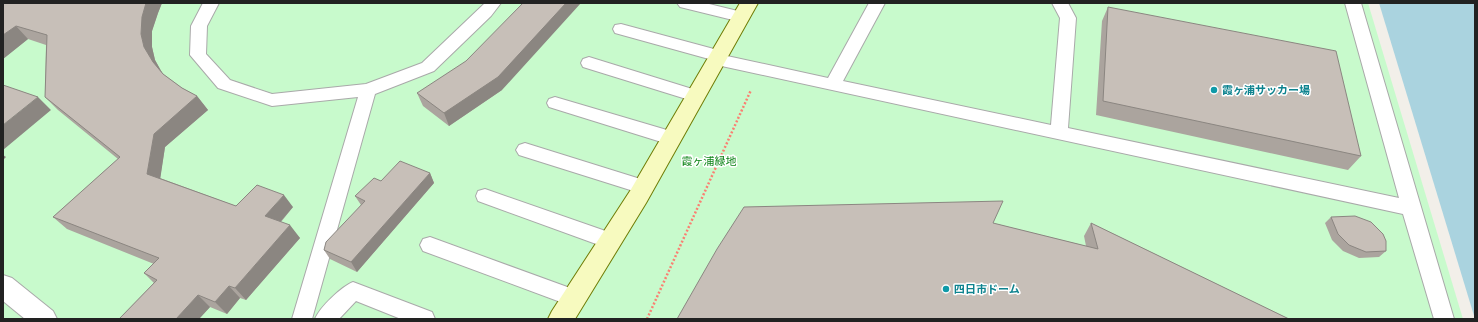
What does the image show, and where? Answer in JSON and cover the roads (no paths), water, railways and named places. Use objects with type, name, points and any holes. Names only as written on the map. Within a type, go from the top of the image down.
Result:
[{"type":"street","points":[[561,319],[643,187],[745,10]]},
{"type":"street","points":[[3,286],[43,319]]},
{"type":"lane","points":[[211,3],[199,26],[198,55],[224,84],[272,100],[368,90],[428,68],[486,12],[493,3]]},
{"type":"lane","points":[[685,3],[745,10]]},
{"type":"lane","points":[[833,85],[877,3]]},
{"type":"lane","points":[[1058,133],[1068,18],[1060,3]]},
{"type":"lane","points":[[1353,3],[1444,319]]},
{"type":"lane","points":[[621,29],[718,58],[833,85],[1411,208]]},
{"type":"lane","points":[[589,63],[696,96]]},
{"type":"lane","points":[[302,319],[368,90]]},
{"type":"lane","points":[[555,104],[671,138]]},
{"type":"lane","points":[[525,150],[643,187]]},
{"type":"lane","points":[[485,196],[610,241]]},
{"type":"lane","points":[[430,245],[574,298]]},
{"type":"lane","points":[[326,319],[353,291],[425,319]]},
{"type":"water","points":[[1379,3],[1475,3],[1475,319]]},
{"type":"place","name":"霞ヶ浦サッカー場","points":[[1214,90]]},
{"type":"place","name":"四日市ドーム","points":[[946,289]]},
{"type":"park label","name":"霞ヶ浦緑地","points":[[709,161]]}]
